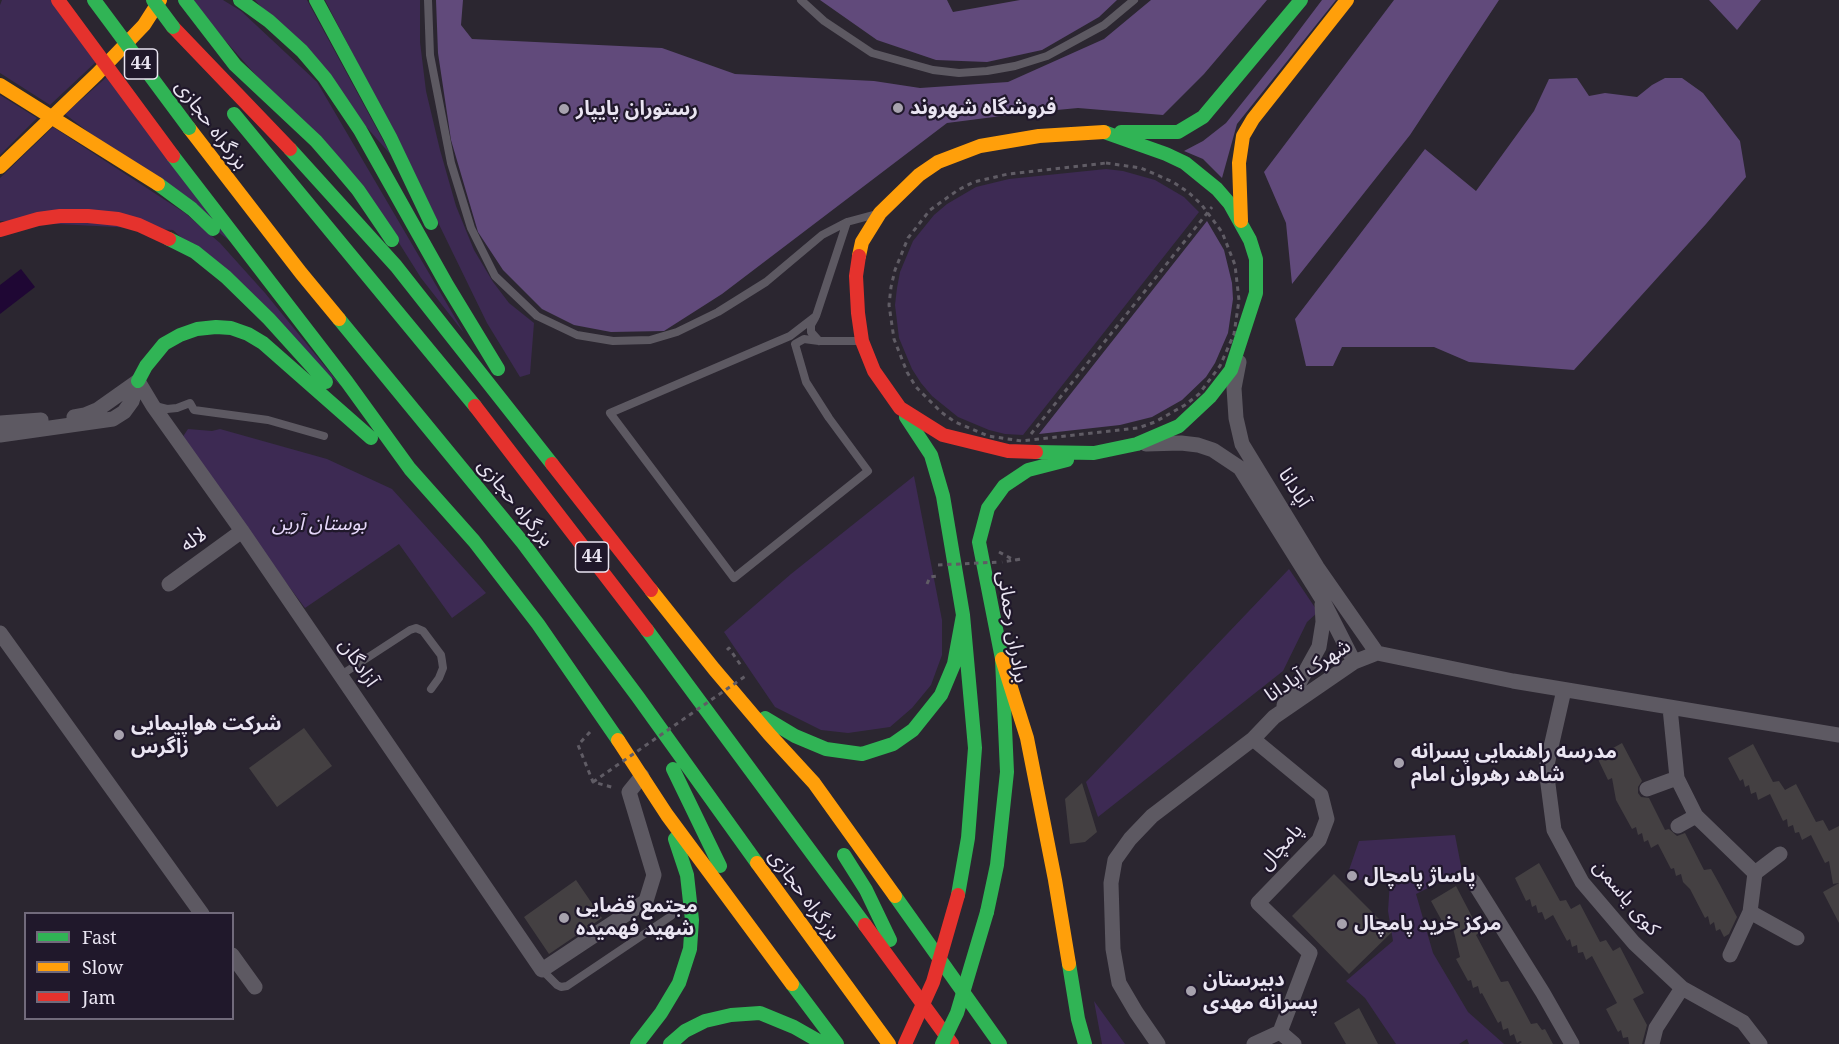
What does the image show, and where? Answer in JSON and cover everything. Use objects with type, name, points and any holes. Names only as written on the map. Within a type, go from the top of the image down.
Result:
[{"type":"main road","points":[[58,0],[173,156],[347,382],[410,469],[474,541],[538,624],[667,815],[837,1044]]},
{"type":"main road","name":"بزرگراه حجازی","points":[[94,0],[189,128],[302,273],[523,543],[889,1044]]},
{"type":"main road","name":"44","points":[[153,0],[217,82],[373,239],[437,316]]},
{"type":"main road","points":[[0,167],[97,74],[144,25],[160,0]]},
{"type":"main road","points":[[185,0],[235,65],[316,141],[358,190],[411,271],[437,316],[714,669],[814,783],[1000,1044]]},
{"type":"main road","points":[[240,0],[269,21],[302,51],[325,78],[371,150],[447,285],[502,376],[453,268]]},
{"type":"main road","points":[[316,0],[390,137],[438,238]]},
{"type":"main road","points":[[905,1044],[933,982],[958,895],[968,838],[975,748],[963,615],[943,496],[931,455],[874,371],[862,340],[856,276],[862,243],[880,213],[919,175],[938,162],[980,146],[1039,136],[1104,132],[1178,132],[1203,117],[1301,0]]},
{"type":"main road","points":[[1241,222],[1239,163],[1244,136],[1253,119],[1347,0]]},
{"type":"main road","points":[[0,85],[158,184],[192,209],[274,288]]},
{"type":"main road","name":"بزرگراه حجازی","points":[[226,104],[491,425],[636,615],[952,1044]]},
{"type":"main road","points":[[900,408],[943,435],[1008,452],[1094,453],[1137,444],[1179,426],[1210,397],[1230,370],[1256,293],[1256,259],[1241,222],[1224,197],[1202,175],[1185,163],[1104,132]]},
{"type":"main road","points":[[0,230],[39,219],[60,216],[118,219],[139,225],[195,252],[226,277],[269,319],[321,375],[371,438]]},
{"type":"main road","points":[[138,381],[146,366],[164,344],[197,329],[231,328],[263,343],[371,438],[410,469]]},
{"type":"main road","points":[[515,396],[599,524]]},
{"type":"main road","name":"برادران رحمانی","points":[[942,1044],[957,1013],[987,912],[997,865],[1007,772],[1002,659],[979,542],[988,508],[1004,486],[1028,470],[1094,453]]},
{"type":"main road","points":[[714,669],[764,717],[795,736],[826,749],[862,753],[893,744],[913,730],[929,712],[941,695],[954,664],[963,615]]},
{"type":"main road","points":[[1002,659],[1027,738],[1055,880],[1078,1019],[1085,1044]]},
{"type":"main road","points":[[638,698],[751,931]]},
{"type":"main road","points":[[769,734],[811,802]]},
{"type":"main road","points":[[637,1044],[661,1013],[679,983],[690,949],[692,920],[687,875],[667,815]]},
{"type":"main road","points":[[836,841],[866,890],[918,998]]},
{"type":"main road","points":[[670,1044],[685,1031],[705,1021],[731,1015],[760,1013],[794,1027],[824,1044]]},
{"type":"street","name":"آپادانا","points":[[1246,327],[1234,388],[1236,417],[1242,444],[1317,567],[1377,653]]},
{"type":"street","name":"آزادگان","points":[[138,381],[542,970]]},
{"type":"street","points":[[0,423],[85,416],[138,381]]},
{"type":"street","points":[[0,435],[113,419],[124,412],[132,401],[138,381]]},
{"type":"street","name":"آپادانا","points":[[1137,444],[1181,443],[1197,446],[1213,450],[1240,468],[1322,599],[1354,662]]},
{"type":"street","name":"لاله","points":[[170,584],[242,531]]},
{"type":"street","points":[[1274,717],[1293,694],[1319,647],[1323,622],[1322,599]]},
{"type":"street","points":[[0,633],[201,912]]},
{"type":"street","name":"شهرک آپادانا","points":[[1158,1044],[1119,983],[1113,949],[1111,883],[1115,860],[1152,816],[1253,739],[1274,717],[1354,662],[1377,653],[1564,690],[1839,735]]},
{"type":"street","name":"کوی یاسمن","points":[[1564,690],[1546,769],[1554,830],[1582,882],[1634,943],[1682,988],[1743,1022],[1760,1044]]},
{"type":"street","points":[[1670,708],[1677,778],[1696,816],[1755,873]]},
{"type":"street","name":"پامچال","points":[[1253,739],[1321,795],[1327,819],[1319,840],[1258,903],[1311,953],[1280,1032]]},
{"type":"street","points":[[542,970],[646,901],[654,874],[629,792],[642,776]]},
{"type":"street","points":[[1647,789],[1677,778]]},
{"type":"street","points":[[1678,826],[1696,816]]},
{"type":"street","points":[[1730,955],[1750,912],[1755,873],[1780,854]]},
{"type":"street","points":[[1473,881],[1538,983],[1572,1044]]},
{"type":"street","points":[[1750,912],[1797,938]]},
{"type":"street","points":[[234,958],[255,987]]},
{"type":"street","points":[[1652,1044],[1656,1028],[1682,988]]},
{"type":"street","points":[[1254,1044],[1280,1032],[1294,1044]]},
{"type":"lane","points":[[428,0],[430,55],[451,163],[471,228],[495,276],[537,316],[577,335],[614,341],[650,340],[677,332],[718,312],[766,282],[822,235],[847,222],[880,213]]},
{"type":"lane","points":[[801,0],[824,21],[872,53],[933,70],[959,73],[1016,66],[1047,56],[1104,25],[1134,0]]},
{"type":"lane","points":[[819,341],[812,332],[811,325],[847,222]]},
{"type":"lane","points":[[816,316],[790,336],[610,412],[734,578],[868,471],[806,382],[795,344],[804,339],[862,340]]},
{"type":"lane","points":[[153,406],[166,409],[190,403],[194,410],[268,420],[324,436]]},
{"type":"lane","points":[[341,675],[416,628],[423,631],[441,655],[443,668],[431,688]]},
{"type":"lane","points":[[542,970],[557,985],[567,986],[671,916]]},
{"type":"path","points":[[1106,163],[1124,165],[1158,174],[1188,192],[1207,212],[1222,232],[1235,265],[1239,300],[1236,326],[1228,351],[1210,381],[1185,405],[1163,418],[1138,428],[1026,441],[988,436],[955,422],[941,412],[928,400],[907,372],[894,339],[891,322],[890,296],[894,270],[900,254],[918,224],[943,199],[974,182],[1008,174],[1106,163]]},
{"type":"path","points":[[1008,452],[1026,441],[1207,212],[1224,197]]},
{"type":"path","points":[[938,565],[1022,559],[1014,560]]},
{"type":"path","points":[[927,584],[930,577],[941,576]]},
{"type":"path","points":[[593,783],[747,675],[729,648]]},
{"type":"path","points":[[578,745],[593,783]]},
{"type":"path","points":[[593,783],[629,792]]},
{"type":"green space","points":[[2,0],[55,0],[98,60],[50,105],[0,73],[0,5]]},
{"type":"green space","points":[[189,0],[223,0],[241,11],[317,82],[464,333],[421,278],[384,219]]},
{"type":"green space","points":[[255,0],[307,0],[391,155]]},
{"type":"green space","points":[[325,0],[420,0],[420,42],[426,91],[456,206],[474,250],[493,282],[509,303],[534,323],[530,374],[520,377],[487,323],[412,169]]},
{"type":"green space","points":[[109,75],[239,248],[65,114]]},
{"type":"green space","points":[[0,95],[37,118],[0,155]]},
{"type":"green space","points":[[53,127],[185,213],[220,243],[265,293],[341,386],[173,230],[0,221],[0,178]]},
{"type":"green space","points":[[1106,169],[1155,180],[1184,197],[1199,212],[1023,435],[989,430],[958,417],[932,396],[921,383],[912,369],[899,338],[895,305],[897,288],[900,272],[913,241],[934,215],[947,204],[976,187],[1009,179]]},
{"type":"green space","name":"بوستان آرین","points":[[188,429],[212,431],[220,429],[327,459],[392,489],[486,593],[452,618],[399,544],[305,608],[239,520],[182,438]]},
{"type":"green space","points":[[914,476],[942,620],[942,655],[931,685],[912,708],[890,727],[848,733],[821,730],[775,707],[724,632],[791,574]]},
{"type":"green space","points":[[1289,569],[1318,612],[1307,622],[1283,671],[1098,817],[1086,782]]},
{"type":"green space","points":[[1455,835],[1462,871],[1416,894],[1433,953],[1468,1012],[1504,1044],[1469,1044],[1467,1039],[1459,1044],[1396,1044],[1365,998],[1346,981],[1393,941],[1388,911],[1390,881],[1359,880],[1349,870],[1359,841]]},
{"type":"green space","points":[[1094,1001],[1125,1044],[1102,1044]]},
{"type":"shaded area","points":[[436,0],[463,0],[461,25],[472,39],[662,48],[735,74],[874,81],[920,88],[1008,82],[1104,39],[1151,0],[1267,0],[1204,74],[1163,115],[1078,108],[947,123],[722,294],[664,331],[611,332],[574,325],[542,309],[503,270],[478,232],[451,140],[438,53]]},
{"type":"shaded area","points":[[820,0],[947,0],[953,12],[1020,0],[1117,0],[1099,17],[1042,50],[987,62],[936,60],[877,40]]},
{"type":"shaded area","points":[[1322,0],[1336,0],[1237,124],[1222,178],[1203,159],[1184,151],[1203,141],[1226,123]]},
{"type":"shaded area","points":[[1394,0],[1499,0],[1410,135],[1292,284],[1286,223],[1264,172]]},
{"type":"shaded area","points":[[1709,0],[1761,0],[1737,30]]},
{"type":"shaded area","points":[[1577,78],[1589,96],[1605,93],[1637,97],[1665,78],[1682,78],[1703,93],[1740,141],[1746,177],[1574,370],[1469,362],[1434,347],[1342,347],[1333,366],[1306,366],[1295,319],[1425,149],[1476,191],[1534,111],[1549,79]]},
{"type":"shaded area","points":[[1207,221],[1224,250],[1232,283],[1233,299],[1228,333],[1206,377],[1182,400],[1152,417],[1120,425],[1039,434]]},
{"type":"shaded area","points":[[21,269],[35,287],[0,314],[0,285]]},
{"type":"building","points":[[304,728],[332,766],[277,807],[249,768]]},
{"type":"building","points":[[1622,743],[1642,781],[1638,787],[1638,793],[1641,797],[1649,798],[1665,830],[1669,829],[1677,836],[1685,833],[1704,870],[1711,869],[1737,917],[1729,934],[1724,937],[1720,929],[1716,931],[1714,922],[1710,925],[1708,916],[1705,918],[1690,889],[1683,882],[1681,874],[1676,876],[1674,868],[1671,869],[1658,844],[1651,848],[1648,840],[1644,842],[1642,833],[1638,835],[1636,827],[1632,829],[1616,800],[1612,778],[1608,780],[1597,757]]},
{"type":"building","points":[[1753,744],[1773,782],[1779,781],[1785,790],[1796,784],[1816,822],[1823,820],[1829,831],[1839,826],[1839,883],[1833,884],[1829,861],[1825,863],[1811,835],[1802,840],[1799,832],[1795,833],[1793,825],[1788,827],[1787,819],[1783,821],[1770,794],[1758,800],[1756,792],[1751,794],[1749,785],[1745,787],[1743,779],[1740,781],[1728,758]]},
{"type":"building","points":[[1082,783],[1097,832],[1085,842],[1070,844],[1065,799]]},
{"type":"building","points":[[1539,863],[1560,901],[1566,900],[1571,909],[1580,904],[1600,942],[1606,940],[1613,951],[1620,947],[1644,993],[1633,999],[1647,1025],[1642,1044],[1629,1044],[1628,1037],[1623,1038],[1621,1030],[1618,1032],[1606,1009],[1617,1003],[1592,956],[1586,960],[1583,952],[1578,953],[1577,945],[1572,947],[1570,939],[1567,941],[1553,915],[1545,920],[1542,912],[1538,913],[1536,905],[1532,907],[1530,899],[1526,901],[1515,878]]},
{"type":"building","name":"مرکز خرید پامچال","points":[[1334,874],[1392,932],[1349,974],[1292,916]]},
{"type":"building","name":"مجتمع قضایی شهید فهمیده","points":[[576,880],[602,918],[549,954],[524,917]]},
{"type":"building","points":[[1839,883],[1839,923],[1823,892]]},
{"type":"building","points":[[1456,886],[1480,932],[1476,935],[1501,982],[1508,981],[1531,1024],[1537,1023],[1542,1030],[1545,1029],[1553,1044],[1519,1044],[1522,1042],[1520,1041],[1517,1043],[1514,1034],[1510,1036],[1508,1028],[1503,1030],[1501,1021],[1498,1023],[1482,993],[1480,994],[1478,986],[1473,988],[1471,980],[1468,981],[1456,959],[1460,957],[1453,928],[1448,930],[1446,922],[1443,923],[1431,901]]},
{"type":"building","points":[[1359,1008],[1378,1044],[1346,1044],[1334,1023]]},
{"type":"traffic: fast","points":[[94,0],[189,128]]},
{"type":"traffic: fast","points":[[153,0],[173,27]]},
{"type":"traffic: fast","points":[[185,0],[235,65],[316,141],[336,164],[358,190],[392,240]]},
{"type":"traffic: fast","points":[[240,0],[269,21],[302,51],[325,78],[360,130],[447,285],[498,369]]},
{"type":"traffic: fast","points":[[316,0],[390,137],[431,223]]},
{"type":"traffic: fast","points":[[1121,132],[1178,132],[1203,117],[1301,0]]},
{"type":"traffic: fast","points":[[234,114],[475,406]]},
{"type":"traffic: fast","points":[[1036,452],[1094,453],[1137,444],[1179,426],[1210,397],[1231,370],[1256,293],[1256,259],[1250,240],[1230,204],[1217,189],[1185,163],[1104,132]]},
{"type":"traffic: fast","points":[[290,149],[396,266],[552,464]]},
{"type":"traffic: fast","points":[[173,156],[347,382],[410,469],[474,541],[538,624],[618,740]]},
{"type":"traffic: fast","points":[[158,184],[192,209],[213,229]]},
{"type":"traffic: fast","points":[[169,239],[195,252],[226,277],[269,319],[326,382]]},
{"type":"traffic: fast","points":[[339,319],[523,543],[638,697],[757,863]]},
{"type":"traffic: fast","points":[[138,381],[146,366],[164,344],[197,329],[231,328],[263,343],[371,438]]},
{"type":"traffic: fast","points":[[906,417],[931,455],[943,496],[963,615],[975,748],[968,838],[958,895]]},
{"type":"traffic: fast","points":[[987,912],[997,865],[1007,772],[1002,659],[979,542],[988,508],[1004,486],[1028,470],[1067,460]]},
{"type":"traffic: fast","points":[[765,718],[795,736],[826,749],[862,754],[893,744],[913,730],[941,695],[954,664],[963,615]]},
{"type":"traffic: fast","points":[[647,630],[865,925]]},
{"type":"traffic: fast","points":[[673,769],[720,866]]},
{"type":"traffic: fast","points":[[637,1044],[661,1013],[679,983],[690,949],[692,920],[687,875],[675,839]]},
{"type":"traffic: fast","points":[[844,855],[866,890],[890,940]]},
{"type":"traffic: fast","points":[[895,896],[1000,1044]]},
{"type":"traffic: fast","points":[[942,1044],[957,1013],[987,912]]},
{"type":"traffic: fast","points":[[1069,964],[1078,1019],[1085,1044]]},
{"type":"traffic: fast","points":[[792,984],[837,1044]]},
{"type":"traffic: fast","points":[[670,1044],[685,1031],[705,1021],[731,1015],[760,1013],[794,1027],[824,1044]]},
{"type":"traffic: slow","points":[[0,167],[97,74],[144,25],[160,0]]},
{"type":"traffic: slow","points":[[1241,221],[1239,163],[1243,136],[1253,119],[1347,0]]},
{"type":"traffic: slow","points":[[0,85],[158,184]]},
{"type":"traffic: slow","points":[[189,128],[339,319]]},
{"type":"traffic: slow","points":[[859,256],[862,242],[880,213],[919,175],[938,162],[980,146],[1039,136],[1104,132]]},
{"type":"traffic: slow","points":[[651,590],[714,669],[814,783],[895,896]]},
{"type":"traffic: slow","points":[[1002,659],[1027,738],[1069,964]]},
{"type":"traffic: slow","points":[[618,740],[667,815],[792,984]]},
{"type":"traffic: slow","points":[[757,863],[889,1044]]},
{"type":"traffic: jam","points":[[58,0],[173,156]]},
{"type":"traffic: jam","points":[[173,27],[290,149]]},
{"type":"traffic: jam","points":[[0,230],[38,219],[88,216],[118,219],[139,225],[169,239]]},
{"type":"traffic: jam","points":[[859,256],[856,276],[862,341],[874,371],[900,408],[943,435],[1008,451],[1036,452]]},
{"type":"traffic: jam","points":[[475,406],[647,630]]},
{"type":"traffic: jam","points":[[552,464],[651,590]]},
{"type":"traffic: jam","points":[[905,1044],[933,982],[958,895]]},
{"type":"traffic: jam","points":[[865,925],[952,1044]]},
{"type":"place","name":"فروشگاه شهروند","points":[[898,108]]},
{"type":"place","name":"رستوران پایپار","points":[[564,109]]},
{"type":"place","name":"شرکت هواپیمایی زاگرس","points":[[119,735]]},
{"type":"place","name":"مدرسه راهنمایی پسرانه شاهد رهروان امام","points":[[1399,763]]},
{"type":"place","name":"پاساژ پامچال","points":[[1352,876]]},
{"type":"place","name":"مجتمع قضایی شهید فهمیده","points":[[564,918]]},
{"type":"place","name":"مرکز خرید پامچال","points":[[1342,924]]},
{"type":"place","name":"دبیرستان پسرانه مهدی","points":[[1191,991]]}]
